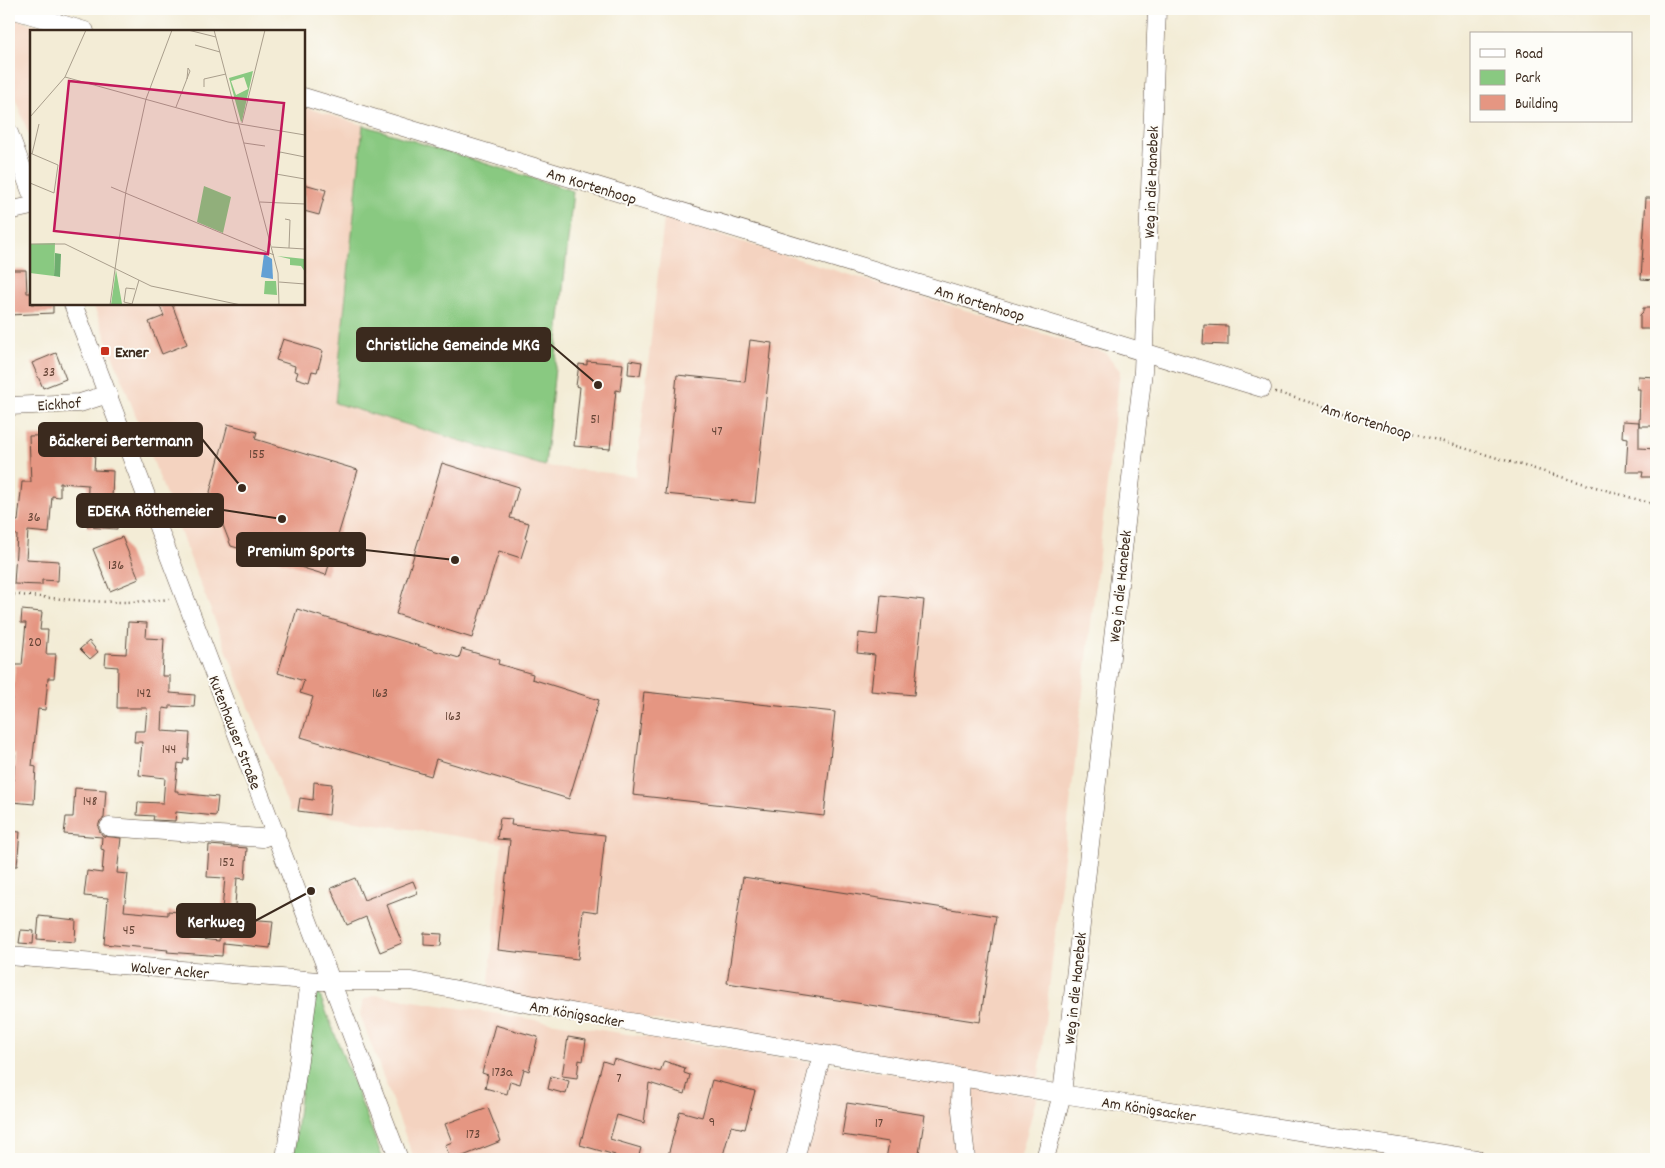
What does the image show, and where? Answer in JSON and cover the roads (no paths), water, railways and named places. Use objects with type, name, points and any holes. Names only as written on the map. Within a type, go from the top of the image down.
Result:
[{"type":"street","points":[[11,9],[82,30]]},
{"type":"street","name":"Weg in die Hanebek","points":[[1045,1159],[1062,1094],[1143,371],[1157,9]]},
{"type":"street","name":"Am Kortenhoop","points":[[305,97],[1262,388]]},
{"type":"street","points":[[9,133],[30,189]]},
{"type":"street","points":[[9,211],[30,206]]},
{"type":"street","name":"Kutenhauser Straße","points":[[73,305],[246,760],[276,832],[399,1159]]},
{"type":"street","name":"Eickhof","points":[[9,406],[80,403],[108,394]]},
{"type":"street","points":[[109,827],[262,838],[276,832]]},
{"type":"street","name":"Walver Acker","points":[[9,956],[332,982]]},
{"type":"street","points":[[285,1159],[310,980]]},
{"type":"street","name":"Am Königsacker","points":[[332,982],[355,980],[412,981],[578,1013],[822,1054],[1476,1159]]},
{"type":"street","points":[[795,1159],[822,1054]]},
{"type":"street","points":[[961,1077],[960,1101],[966,1159]]},
{"type":"place","name":"Exner","points":[[105,351]]},
{"type":"place","name":"Christliche Gemeinde MKG","points":[[598,385]]},
{"type":"place","name":"Bäckerei Bertermann","points":[[242,488]]},
{"type":"place","name":"EDEKA Röthemeier","points":[[282,519]]},
{"type":"place","name":"Premium Sports","points":[[455,560]]},
{"type":"place","name":"Kerkweg","points":[[311,891]]}]
